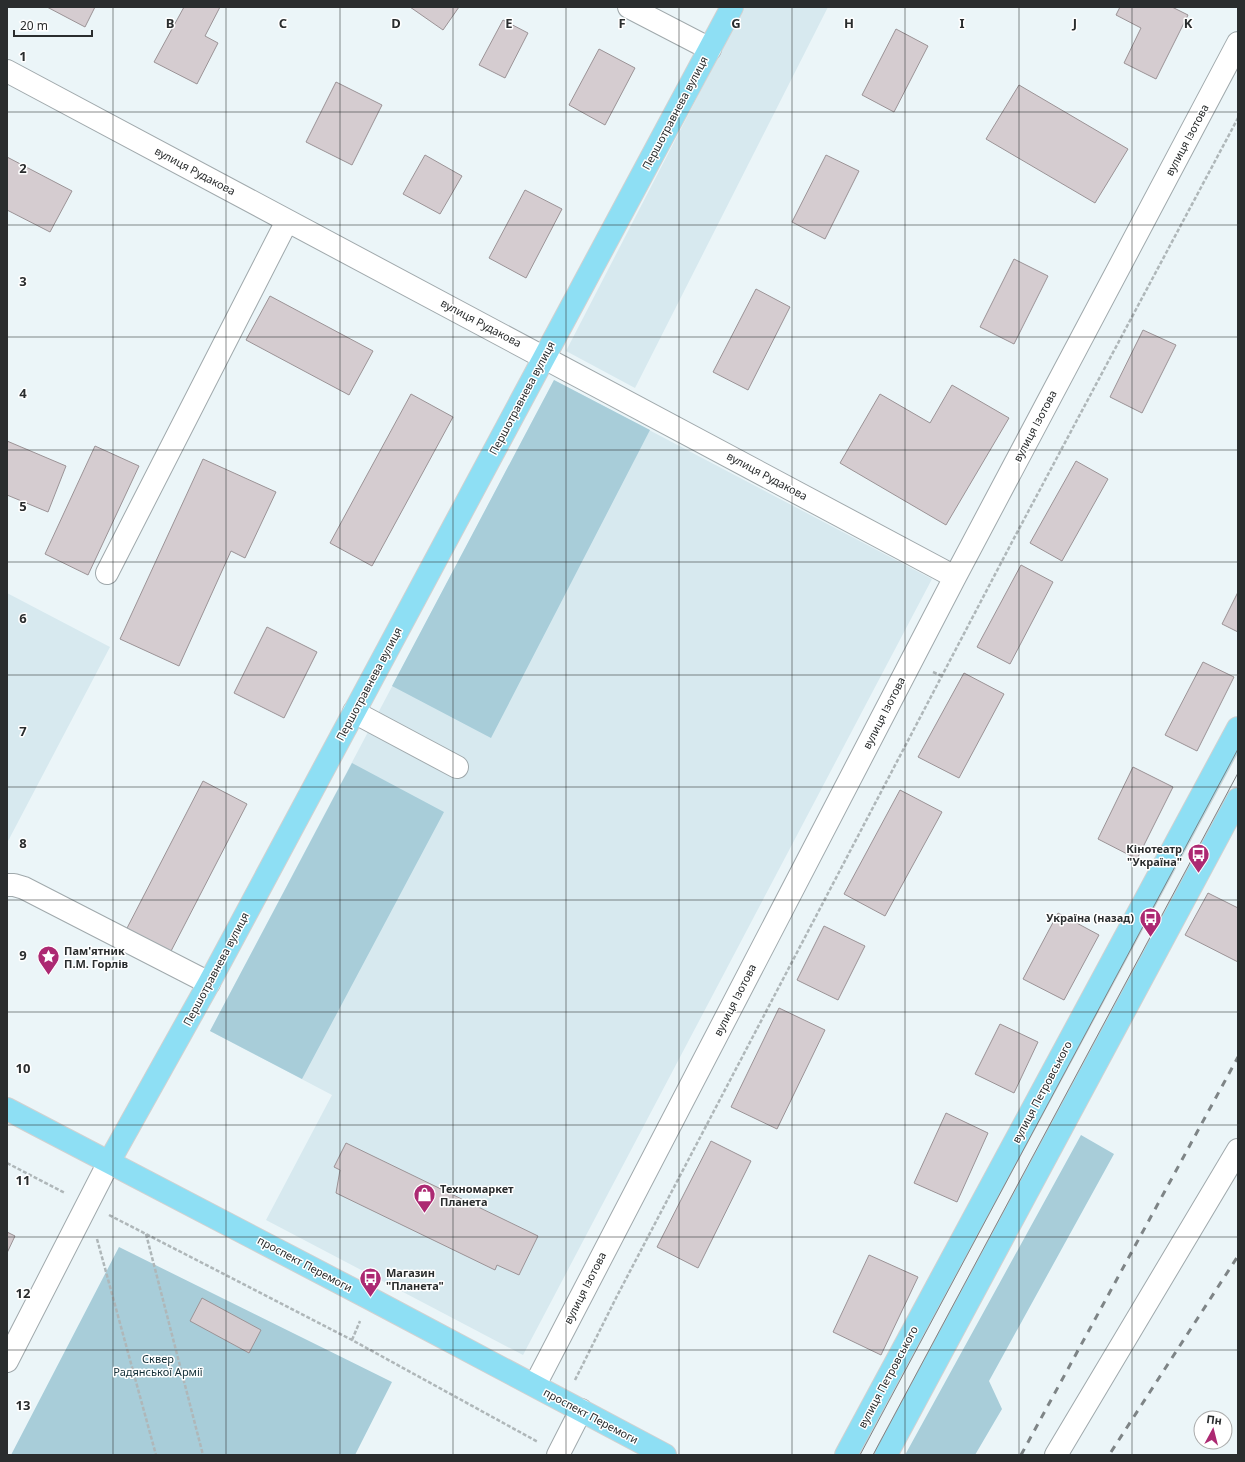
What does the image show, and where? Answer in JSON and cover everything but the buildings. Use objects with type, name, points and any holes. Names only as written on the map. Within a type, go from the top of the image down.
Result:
[{"type":"main road","name":"Першотравнева вулиця","points":[[109,1162],[209,983],[732,7]]},
{"type":"main road","name":"вулиця Петровського","points":[[846,1455],[1238,728]]},
{"type":"main road","points":[[886,1455],[1238,799]]},
{"type":"main road","name":"проспект Перемоги","points":[[7,1109],[535,1385],[665,1455]]},
{"type":"street","points":[[629,7],[710,49]]},
{"type":"street","name":"вулиця Ізотова","points":[[535,1385],[955,577],[1238,43]]},
{"type":"street","name":"вулиця Рудакова","points":[[7,71],[955,577]]},
{"type":"street","points":[[107,573],[288,221]]},
{"type":"street","points":[[354,712],[457,767]]},
{"type":"street","points":[[7,885],[14,885],[24,888],[209,983]]},
{"type":"street","points":[[1056,1455],[1238,1150]]},
{"type":"street","name":"Першотравнева вулиця","points":[[7,1361],[109,1162]]},
{"type":"street","points":[[558,1454],[572,1405]]},
{"type":"path","points":[[572,1405],[621,1289],[946,669],[1238,118]]},
{"type":"path","points":[[7,1163],[352,1340],[558,1454]]},
{"type":"path","points":[[87,1205],[156,1455]]},
{"type":"path","points":[[146,1234],[203,1455]]},
{"type":"shaded area","points":[[744,7],[828,7],[635,388],[566,351]]},
{"type":"shaded area","points":[[554,380],[932,579],[523,1355],[266,1220],[332,1095],[210,1031]]},
{"type":"shaded area","points":[[7,593],[110,647],[7,843]]},
{"type":"green space","points":[[554,380],[650,430],[491,738],[392,686]]},
{"type":"green space","points":[[352,763],[444,812],[302,1079],[210,1031]]},
{"type":"green space","points":[[1081,1135],[1114,1154],[989,1381],[1002,1409],[975,1455],[905,1455]]},
{"type":"green space","name":"Сквер Радянської Армії","points":[[119,1247],[392,1382],[355,1455],[11,1455]]},
{"type":"tram line","points":[[860,1455],[1238,749]]},
{"type":"tram line","points":[[873,1455],[1238,773]]},
{"type":"railway","points":[[1021,1455],[1238,1057]]},
{"type":"railway","points":[[1111,1452],[1238,1256]]},
{"type":"place","name":"Кінотеатр \"Україна\"","points":[[1198,874]]},
{"type":"place","name":"Україна (назад)","points":[[1150,938]]},
{"type":"place","name":"Пам'ятник П.М. Горлів","points":[[49,976]]},
{"type":"place","name":"Техномаркет Планета","points":[[424,1214]]},
{"type":"place","name":"Магазин \"Планета\"","points":[[371,1298]]}]
